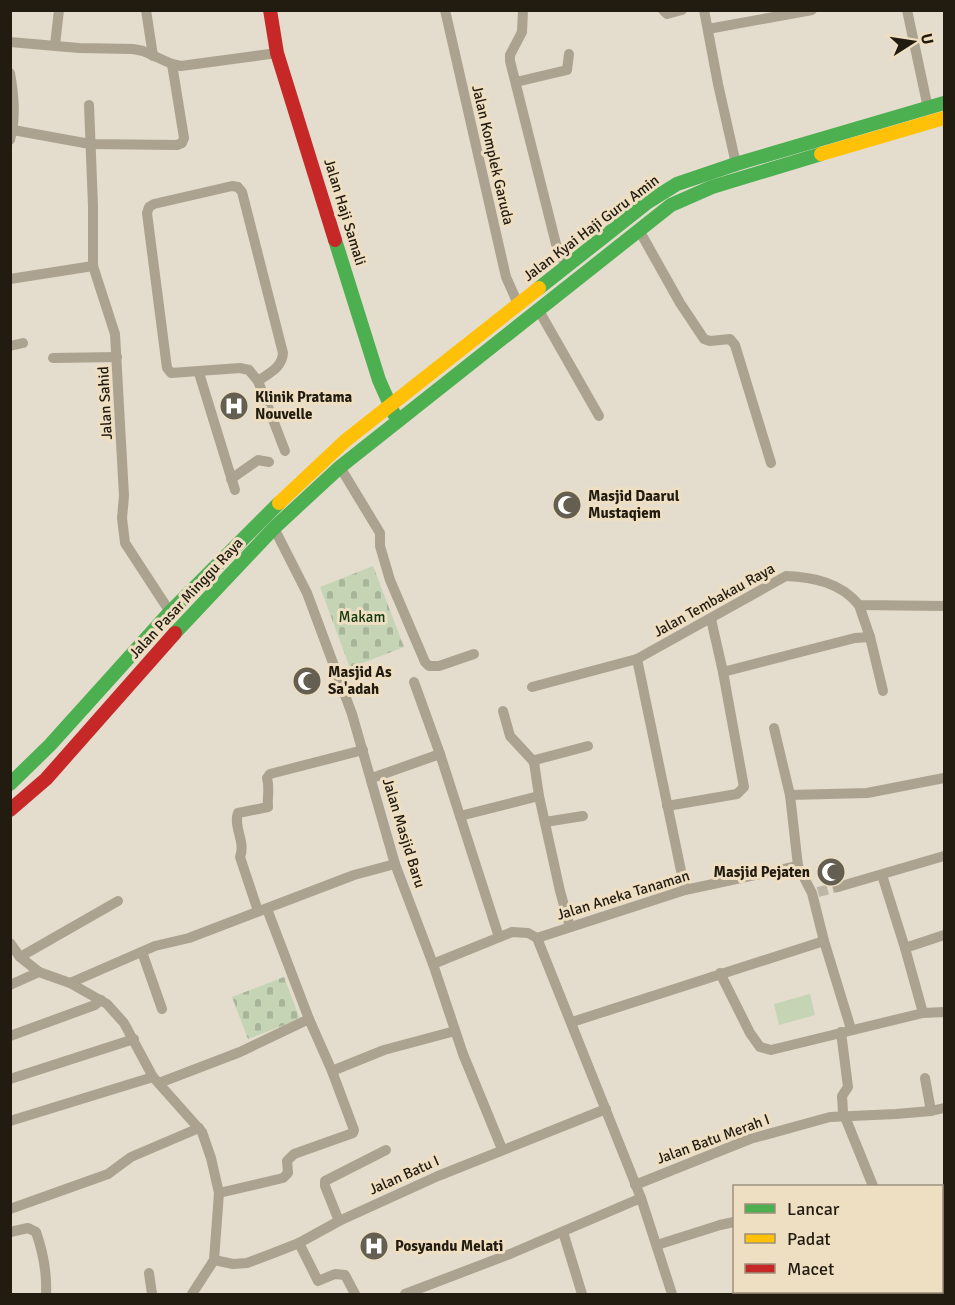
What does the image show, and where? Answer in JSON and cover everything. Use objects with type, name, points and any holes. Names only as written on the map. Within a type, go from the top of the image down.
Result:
[{"type":"main road","name":"Jalan Haji Samali","points":[[270,10],[277,53],[379,380],[397,420]]},
{"type":"main road","name":"Jalan Kyai Haji Guru Amin","points":[[388,401],[516,300],[662,191],[735,157],[927,103],[945,103]]},
{"type":"main road","name":"Jalan Kyai Haji Guru Amin","points":[[397,420],[671,205],[761,171],[945,118]]},
{"type":"main road","name":"Jalan Pasar Minggu Raya","points":[[10,784],[50,745],[167,607],[388,401]]},
{"type":"main road","name":"Jalan Pasar Minggu Raya","points":[[10,810],[46,778],[185,622],[274,528],[340,467],[397,420]]},
{"type":"street","points":[[55,45],[59,10]]},
{"type":"street","points":[[146,10],[153,57]]},
{"type":"street","name":"Jalan Komplek Garuda","points":[[445,10],[508,282],[516,300]]},
{"type":"street","points":[[523,10],[522,32],[510,55],[556,244],[565,264]]},
{"type":"street","points":[[663,10],[667,14],[682,10]]},
{"type":"street","points":[[705,10],[735,157]]},
{"type":"street","points":[[708,29],[812,10]]},
{"type":"street","points":[[907,10],[927,103]]},
{"type":"street","points":[[10,42],[143,51],[172,64],[191,65],[277,53]]},
{"type":"street","points":[[516,82],[567,70],[569,54]]},
{"type":"street","points":[[10,73],[14,99],[12,135],[90,144],[177,146],[184,138],[172,64]]},
{"type":"street","name":"Jalan Sahid","points":[[89,105],[93,266],[111,318],[117,357],[124,496],[122,518],[125,543],[167,607]]},
{"type":"street","points":[[258,381],[278,368],[282,362],[283,353],[242,192],[238,187],[232,186],[149,207],[147,213],[167,368],[171,373],[240,368],[249,370],[258,381],[285,451]]},
{"type":"street","points":[[639,230],[680,303],[704,339],[710,341],[730,339],[735,345],[771,463]]},
{"type":"street","points":[[10,279],[93,266]]},
{"type":"street","points":[[538,309],[599,416]]},
{"type":"street","points":[[10,346],[23,343]]},
{"type":"street","points":[[53,358],[117,357]]},
{"type":"street","points":[[199,372],[233,484],[258,460],[269,462]]},
{"type":"street","points":[[340,467],[380,533],[380,546],[390,580],[425,662],[429,666],[439,666],[474,654]]},
{"type":"street","name":"Jalan Masjid Baru","points":[[274,528],[307,593],[352,714],[395,864],[482,1103],[502,1149]]},
{"type":"street","name":"Jalan Tembakau Raya","points":[[532,687],[637,659],[786,576],[814,578],[828,583],[853,597],[859,605]]},
{"type":"street","points":[[883,691],[870,637],[859,605],[945,606]]},
{"type":"street","points":[[667,806],[737,794],[744,788],[711,619]]},
{"type":"street","points":[[723,672],[855,638],[870,637]]},
{"type":"street","points":[[637,659],[685,891]]},
{"type":"street","points":[[414,682],[440,754],[499,937]]},
{"type":"street","points":[[503,711],[510,736],[534,762],[539,796],[570,927]]},
{"type":"street","points":[[774,728],[790,795],[798,866],[815,893],[846,1031],[848,1087],[841,1101],[844,1116],[873,1185]]},
{"type":"street","points":[[534,762],[588,746]]},
{"type":"street","points":[[219,1193],[283,1178],[288,1173],[287,1161],[294,1154],[353,1133],[355,1126],[240,857],[243,850],[236,818],[238,813],[268,807],[267,795],[270,789],[267,778],[270,774],[363,750]]},
{"type":"street","points":[[372,778],[440,754]]},
{"type":"street","points":[[790,795],[867,793],[945,778]]},
{"type":"street","points":[[460,816],[539,796]]},
{"type":"street","points":[[545,822],[583,816]]},
{"type":"street","points":[[838,887],[945,856]]},
{"type":"street","points":[[70,983],[142,952],[189,938],[321,886],[395,864]]},
{"type":"street","name":"Jalan Aneka Tanaman","points":[[433,964],[512,932],[521,931],[537,938],[685,891],[798,866]]},
{"type":"street","points":[[882,875],[923,1013]]},
{"type":"street","points":[[20,957],[118,901]]},
{"type":"street","points":[[905,948],[945,935]]},
{"type":"street","points":[[537,938],[641,1198],[672,1294]]},
{"type":"street","points":[[572,1022],[824,941]]},
{"type":"street","points":[[10,943],[20,957],[39,972],[70,983],[102,1000],[124,1023],[156,1080],[198,1128],[211,1158],[219,1193],[214,1260],[192,1294]]},
{"type":"street","points":[[142,952],[162,1009]]},
{"type":"street","points":[[10,985],[39,972]]},
{"type":"street","points":[[720,973],[750,1032],[760,1047],[771,1050],[923,1013],[945,1012]]},
{"type":"street","points":[[10,1036],[95,1005],[102,1000]]},
{"type":"street","points":[[10,1121],[156,1080],[240,1052],[309,1019]]},
{"type":"street","points":[[332,1071],[384,1050],[455,1031]]},
{"type":"street","points":[[10,1079],[134,1039]]},
{"type":"street","points":[[925,1078],[931,1111]]},
{"type":"street","name":"Jalan Batu Merah I","points":[[635,1185],[750,1139],[830,1117],[931,1111],[945,1108]]},
{"type":"street","name":"Jalan Batu I","points":[[214,1260],[233,1264],[247,1263],[299,1243],[339,1221],[438,1176],[606,1109]]},
{"type":"street","points":[[10,1209],[108,1174],[131,1157],[198,1128]]},
{"type":"street","points":[[339,1221],[325,1181],[386,1150]]},
{"type":"street","points":[[406,1294],[563,1232],[641,1198]]},
{"type":"street","points":[[657,1245],[733,1222]]},
{"type":"street","points":[[10,1232],[28,1228],[36,1232],[45,1270],[46,1294]]},
{"type":"street","points":[[563,1232],[582,1294]]},
{"type":"street","points":[[299,1243],[318,1281],[335,1274],[345,1275],[355,1294]]},
{"type":"street","points":[[149,1273],[152,1294]]},
{"type":"green space","name":"Makam","points":[[373,566],[404,647],[350,668],[320,587]]},
{"type":"green space","points":[[284,977],[300,1019],[248,1039],[232,997]]},
{"type":"green space","points":[[810,994],[815,1015],[779,1025],[774,1004]]},
{"type":"tunnel","points":[[818,892],[838,887]]},
{"type":"traffic: fast","points":[[539,288],[648,202],[677,184],[736,164],[944,103]]},
{"type":"traffic: fast","points":[[175,633],[274,528],[340,467],[671,205],[712,187],[821,154]]},
{"type":"traffic: fast","points":[[335,240],[379,380],[394,414]]},
{"type":"traffic: fast","points":[[10,784],[50,745],[170,612],[279,503]]},
{"type":"traffic: slow","points":[[821,154],[944,118]]},
{"type":"traffic: slow","points":[[279,503],[345,441],[539,288]]},
{"type":"traffic: jam","points":[[270,10],[277,53],[335,240]]},
{"type":"traffic: jam","points":[[10,810],[46,779],[175,633]]},
{"type":"place","name":"Klinik Pratama Nouvelle","points":[[234,406]]},
{"type":"place","name":"Masjid Daarul Mustaqiem","points":[[567,505]]},
{"type":"place","name":"Masjid As Sa'adah","points":[[307,681]]},
{"type":"place","name":"Masjid Pejaten","points":[[831,872]]},
{"type":"place","name":"Posyandu Melati","points":[[374,1246]]}]
